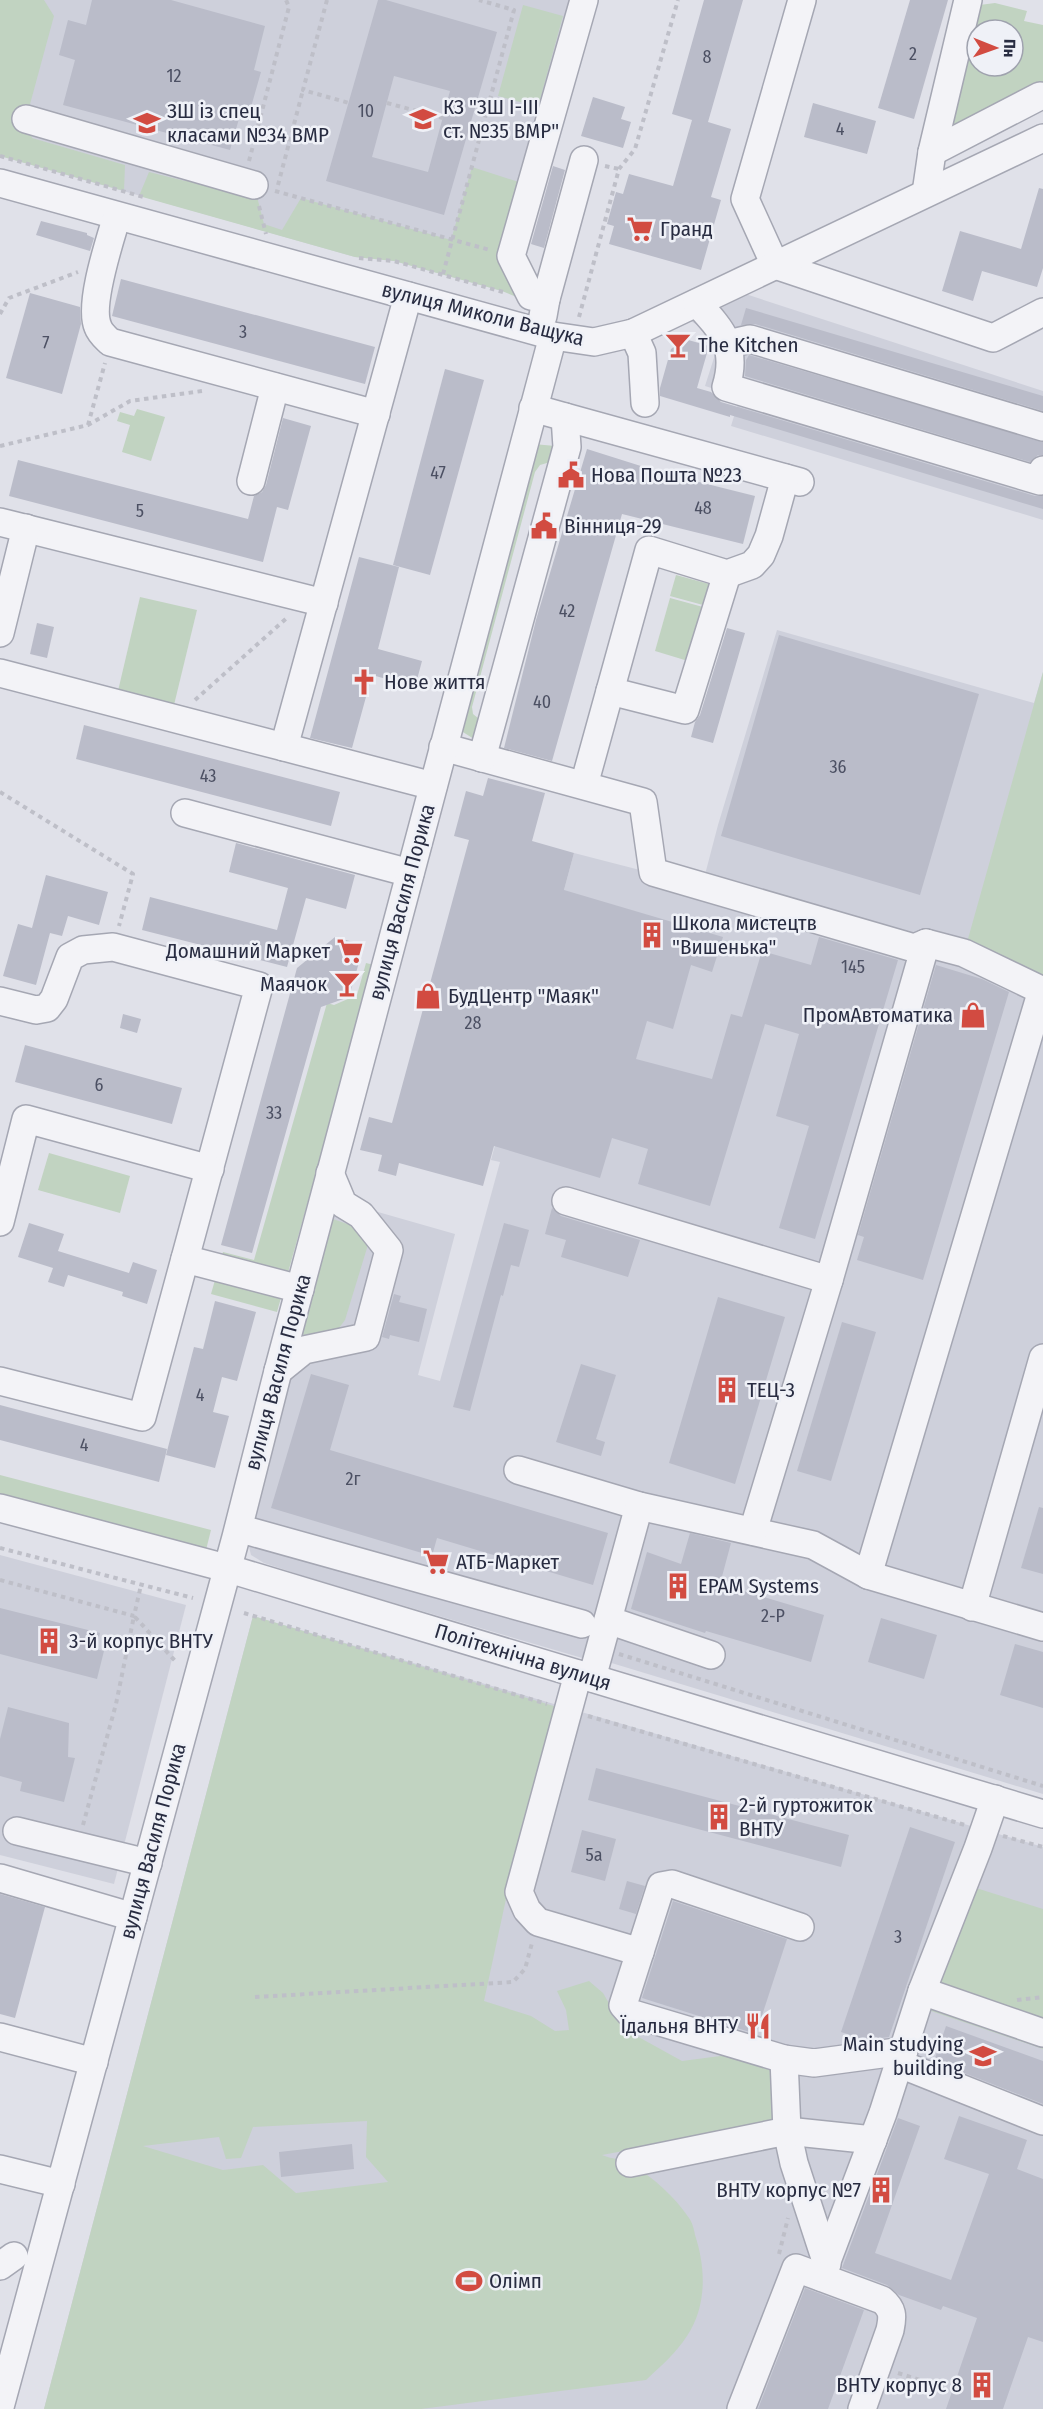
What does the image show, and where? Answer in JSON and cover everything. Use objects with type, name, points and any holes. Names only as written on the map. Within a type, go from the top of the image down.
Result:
[{"type":"street","points":[[546,319],[531,296],[511,256],[584,0]]},
{"type":"street","points":[[802,0],[745,199],[775,265],[993,338],[1043,312]]},
{"type":"street","points":[[926,193],[932,152],[968,0]]},
{"type":"street","points":[[932,152],[1041,92]]},
{"type":"street","points":[[1036,141],[1041,92]]},
{"type":"street","points":[[26,119],[265,188]]},
{"type":"street","name":"вулиця Миколи Ващука","points":[[0,183],[117,216],[274,246],[408,296],[546,319],[594,342],[633,333],[1036,141]]},
{"type":"street","name":"вулиця Василя Порика","points":[[0,2406],[148,1863],[533,408],[546,319],[584,160]]},
{"type":"street","points":[[117,216],[104,261],[94,312],[98,328],[110,342],[376,414]]},
{"type":"street","points":[[284,747],[316,601],[376,414],[408,296]]},
{"type":"street","points":[[697,303],[720,330],[728,344],[732,356],[731,372],[726,387],[1040,481],[1043,470]]},
{"type":"street","points":[[633,333],[642,352],[645,403]]},
{"type":"street","points":[[728,344],[750,339],[1043,427]]},
{"type":"street","points":[[251,481],[275,387]]},
{"type":"street","points":[[533,408],[793,480],[761,555],[752,565],[727,574],[650,550],[584,785]]},
{"type":"street","points":[[482,758],[567,447],[565,417]]},
{"type":"street","points":[[0,633],[13,525],[316,601]]},
{"type":"street","points":[[610,691],[685,710],[727,574]]},
{"type":"street","points":[[0,673],[433,786]]},
{"type":"street","points":[[443,747],[643,802],[653,872],[914,948],[926,943],[964,953],[1042,991],[868,1575]]},
{"type":"street","points":[[185,813],[410,873]]},
{"type":"street","points":[[753,1531],[829,1280],[926,943]]},
{"type":"street","points":[[0,1000],[36,1010],[47,1008],[54,999],[70,957],[83,950],[113,947],[260,986],[142,1417],[0,1381]]},
{"type":"street","points":[[0,1222],[26,1119],[210,1169]]},
{"type":"street","points":[[278,1371],[304,1350],[366,1337],[389,1250],[361,1215],[343,1204],[330,1173]]},
{"type":"street","points":[[566,1202],[829,1280]]},
{"type":"street","points":[[185,1260],[300,1288]]},
{"type":"street","points":[[972,1606],[1043,1358]]},
{"type":"street","points":[[518,1470],[639,1506],[813,1545],[868,1575],[1043,1627]]},
{"type":"street","points":[[639,1506],[595,1622],[601,1648],[567,1710],[519,1892],[527,1910],[538,1922],[639,1952]]},
{"type":"street","name":"Політехнічна вулиця","points":[[0,1508],[226,1568],[1043,1814]]},
{"type":"street","points":[[252,1532],[438,1585],[595,1622],[711,1655]]},
{"type":"street","points":[[426,1628],[438,1585]]},
{"type":"street","points":[[824,2270],[902,2058],[922,1991],[995,1799]]},
{"type":"street","points":[[17,1831],[148,1863]]},
{"type":"street","points":[[0,1878],[133,1917]]},
{"type":"street","points":[[800,1927],[672,1884],[661,1886],[623,2005],[630,2013],[784,2059],[814,2063],[902,2058],[1043,2121]]},
{"type":"street","points":[[922,1991],[1043,2033]]},
{"type":"street","points":[[0,2037],[94,2062]]},
{"type":"street","points":[[784,2059],[787,2132],[824,2270]]},
{"type":"street","points":[[630,2163],[787,2132],[873,2140]]},
{"type":"street","points":[[0,2169],[61,2184]]},
{"type":"street","points":[[741,2409],[796,2268],[824,2270],[890,2306],[893,2317],[890,2330],[862,2409]]},
{"type":"path","points":[[286,0],[288,8],[249,163],[265,188],[511,256]]},
{"type":"path","points":[[274,246],[265,231],[265,188],[303,90],[327,0]]},
{"type":"path","points":[[443,274],[514,10],[479,0]]},
{"type":"path","points":[[579,317],[619,170],[634,153],[678,0]]},
{"type":"path","points":[[303,90],[349,103]]},
{"type":"path","points":[[387,103],[443,118]]},
{"type":"path","points":[[0,156],[151,199]]},
{"type":"path","points":[[254,228],[265,231],[274,246]]},
{"type":"path","points":[[355,257],[394,261],[512,295]]},
{"type":"path","points":[[0,314],[9,298],[104,261]]},
{"type":"path","points":[[546,319],[588,318]]},
{"type":"path","points":[[88,425],[110,342]]},
{"type":"path","points":[[0,446],[88,425],[130,401],[207,390]]},
{"type":"path","points":[[174,719],[316,601]]},
{"type":"path","points":[[0,792],[133,874],[113,947]]},
{"type":"path","points":[[0,1548],[193,1598]]},
{"type":"path","points":[[0,1580],[134,1616],[177,1663]]},
{"type":"path","points":[[78,1846],[116,1704],[141,1585]]},
{"type":"path","points":[[244,1613],[567,1710],[1043,1847]]},
{"type":"path","points":[[601,1648],[1043,1786]]},
{"type":"path","points":[[255,1997],[513,1982],[525,1969],[538,1922]]},
{"type":"shaded area","points":[[0,0],[584,0],[502,291],[394,261],[355,257],[0,156]]},
{"type":"shaded area","points":[[727,288],[1043,391],[1043,520],[731,426],[740,397],[705,386],[720,339],[676,312]]},
{"type":"shaded area","points":[[777,630],[1034,703],[1043,672],[1043,1794],[605,1661],[589,1660],[316,1580],[264,1563],[251,1555],[246,1535],[334,1207],[364,1208],[455,1234],[418,1375],[440,1381],[500,1162],[491,1160],[574,853],[702,886]]},
{"type":"shaded area","points":[[0,1555],[186,1605],[114,1884],[0,1855]]},
{"type":"shaded area","points":[[253,1616],[1043,1847],[1043,2409],[44,2409]]},
{"type":"green space","points":[[0,0],[44,0],[54,16],[26,119],[32,138],[125,165],[124,191],[0,156]]},
{"type":"green space","points":[[995,3],[1027,11],[1025,18],[969,18],[972,6]]},
{"type":"green space","points":[[523,5],[563,16],[538,107],[498,96]]},
{"type":"green space","points":[[1025,21],[1043,25],[1043,90],[1034,88],[996,104],[990,115],[938,144],[965,34],[965,78],[1025,78]]},
{"type":"green space","points":[[472,167],[531,186],[511,256],[531,303],[502,291],[394,261],[355,257],[139,196],[149,172],[185,181],[200,170],[254,185],[264,224],[282,230],[301,198],[451,240]]},
{"type":"green space","points":[[137,409],[165,417],[151,461],[122,452],[130,425],[117,421],[120,412],[134,416]]},
{"type":"green space","points":[[533,444],[567,447],[564,458],[540,465],[535,472],[472,707],[473,714],[490,728],[485,746],[455,727]]},
{"type":"green space","points":[[676,575],[709,584],[703,605],[670,596]]},
{"type":"green space","points":[[140,597],[197,610],[174,705],[118,691]]},
{"type":"green space","points":[[670,598],[703,607],[688,661],[655,651]]},
{"type":"green space","points":[[1043,672],[1043,983],[964,953]]},
{"type":"green space","points":[[366,963],[374,965],[277,1312],[211,1294],[223,1252],[254,1260],[327,1003],[334,1005],[357,995]]},
{"type":"green space","points":[[49,1153],[130,1176],[120,1213],[38,1190]]},
{"type":"green space","points":[[330,1218],[356,1227],[367,1236],[367,1248],[345,1320],[339,1328],[304,1335],[297,1332]]},
{"type":"green space","points":[[0,1475],[211,1530],[203,1562],[0,1508]]},
{"type":"green space","points":[[253,1616],[567,1710],[509,1885],[484,2001],[531,2016],[555,2031],[569,2030],[566,2010],[557,1991],[589,1981],[603,1993],[624,2029],[682,2061],[728,2055],[775,2072],[777,2122],[602,2155],[628,2163],[648,2175],[677,2203],[692,2224],[699,2248],[703,2287],[694,2324],[683,2342],[646,2380],[421,2409],[44,2409]],"holes":[[[367,2121],[366,2157],[388,2182],[296,2193],[263,2165],[223,2170],[143,2146],[219,2137],[226,2159],[241,2158],[253,2127]]]},
{"type":"green space","points":[[973,1887],[1043,1909],[1043,2049],[931,2011]]},
{"type":"building","points":[[92,0],[171,0],[265,26],[254,70],[261,72],[251,107],[243,105],[230,150],[63,105],[75,60],[59,55],[68,20],[86,25]]},
{"type":"building","points":[[378,0],[386,0],[497,32],[444,215],[326,181]],"holes":[[[394,76],[450,91],[428,172],[372,157]]]},
{"type":"building","points":[[704,0],[743,0],[708,122],[731,129],[711,197],[721,200],[701,270],[609,244],[614,226],[607,224],[616,192],[623,194],[629,174],[673,186],[692,120],[672,114]]},
{"type":"building","points":[[910,0],[948,0],[914,119],[878,108]]},
{"type":"building","points":[[593,97],[625,107],[621,119],[631,122],[623,148],[581,136]]},
{"type":"building","points":[[813,103],[876,121],[867,154],[804,137]]},
{"type":"building","points":[[553,166],[565,170],[544,248],[531,244]]},
{"type":"building","points":[[1039,188],[1043,189],[1043,268],[1037,287],[982,271],[973,301],[942,291],[960,231],[1021,249]]},
{"type":"building","points":[[41,221],[87,233],[94,238],[90,251],[36,235]]},
{"type":"building","points":[[121,279],[375,347],[365,384],[112,316]]},
{"type":"building","points":[[30,293],[80,307],[81,324],[62,394],[6,378]]},
{"type":"building","points":[[746,308],[1043,396],[1043,411],[755,324],[741,325]]},
{"type":"building","points":[[685,339],[709,346],[697,388],[711,392],[721,402],[1035,496],[1043,496],[1043,509],[660,396],[660,388],[671,349]]},
{"type":"building","points":[[749,355],[1043,442],[1043,455],[1038,455],[1030,462],[745,376],[746,360]]},
{"type":"building","points":[[445,369],[484,380],[430,575],[393,565]]},
{"type":"building","points":[[283,418],[311,426],[288,510],[277,507],[263,562],[9,496],[18,460],[248,519],[254,496],[262,492],[266,485]]},
{"type":"building","points":[[587,449],[663,473],[755,496],[743,544],[622,514],[552,761],[504,748],[536,620]]},
{"type":"building","points":[[359,557],[399,567],[378,649],[422,661],[415,687],[372,675],[352,748],[310,738]]},
{"type":"building","points":[[37,623],[54,627],[47,658],[30,654]]},
{"type":"building","points":[[727,628],[745,633],[713,743],[691,737]]},
{"type":"building","points":[[779,635],[979,694],[920,895],[721,836]]},
{"type":"building","points":[[84,725],[340,792],[331,826],[76,759]]},
{"type":"building","points":[[488,778],[545,793],[532,841],[574,853],[564,890],[723,937],[712,972],[691,965],[673,1029],[647,1021],[636,1059],[712,1079],[731,1014],[742,1017],[762,951],[811,965],[819,937],[898,960],[815,1239],[779,1228],[809,1126],[776,1116],[799,1034],[765,1024],[710,1206],[638,1184],[648,1149],[612,1138],[600,1178],[494,1146],[483,1186],[399,1163],[396,1176],[378,1171],[382,1155],[360,1150],[369,1117],[392,1123],[469,840],[454,836],[466,791],[483,796]]},
{"type":"building","points":[[236,843],[355,875],[346,909],[306,898],[287,967],[142,930],[150,897],[277,930],[288,888],[229,872]]},
{"type":"building","points":[[46,875],[108,892],[99,925],[68,916],[62,936],[50,933],[36,985],[3,976],[18,924],[32,928]]},
{"type":"building","points":[[335,937],[364,945],[349,997],[321,1007],[252,1253],[221,1245],[297,968]]},
{"type":"building","points":[[936,965],[982,979],[1009,992],[923,1280],[857,1260],[864,1237],[858,1235]]},
{"type":"building","points":[[123,1014],[141,1019],[137,1033],[120,1028]]},
{"type":"building","points":[[25,1045],[182,1088],[172,1124],[15,1082]]},
{"type":"building","points":[[552,1208],[561,1216],[640,1240],[628,1277],[561,1257],[566,1240],[545,1234]]},
{"type":"building","points":[[29,1223],[64,1234],[58,1251],[129,1273],[133,1262],[157,1270],[147,1304],[122,1296],[123,1292],[68,1275],[64,1287],[48,1282],[53,1268],[18,1257]]},
{"type":"building","points":[[504,1223],[529,1230],[519,1267],[511,1265],[503,1296],[501,1295],[470,1411],[453,1407]]},
{"type":"building","points":[[394,1294],[401,1296],[399,1302],[427,1309],[419,1342],[390,1335],[389,1339],[382,1337]]},
{"type":"building","name":"ТЕЦ-3","points":[[718,1297],[785,1317],[735,1484],[669,1463]]},
{"type":"building","points":[[215,1301],[256,1312],[237,1381],[222,1377],[213,1412],[229,1416],[215,1468],[166,1455],[194,1347],[203,1349]]},
{"type":"building","points":[[842,1322],[876,1332],[831,1481],[797,1471]]},
{"type":"building","points":[[581,1364],[616,1375],[596,1439],[605,1442],[601,1456],[556,1442]]},
{"type":"building","points":[[311,1374],[349,1385],[330,1450],[608,1533],[593,1585],[437,1538],[432,1556],[271,1508]]},
{"type":"building","points":[[0,1405],[167,1449],[159,1482],[0,1440]]},
{"type":"building","points":[[1039,1507],[1043,1508],[1043,1574],[1021,1568]]},
{"type":"building","points":[[690,1533],[731,1543],[720,1584],[824,1615],[811,1662],[706,1631],[705,1633],[631,1609],[647,1552],[681,1564]]},
{"type":"building","name":"3-й корпус ВНТУ","points":[[0,1608],[100,1633],[96,1649],[104,1651],[97,1679],[0,1654]]},
{"type":"building","points":[[881,1618],[937,1635],[924,1679],[868,1662]]},
{"type":"building","points":[[1015,1644],[1043,1652],[1043,1708],[1000,1695]]},
{"type":"building","points":[[8,1707],[69,1723],[68,1757],[75,1758],[64,1802],[20,1791],[22,1782],[0,1776],[0,1739]]},
{"type":"building","name":"2-й гуртожиток ВНТУ","points":[[596,1768],[849,1835],[841,1867],[588,1800]]},
{"type":"building","points":[[910,1827],[955,1842],[889,2037],[866,2040],[841,2032]]},
{"type":"building","points":[[582,1830],[616,1839],[605,1881],[571,1872]]},
{"type":"building","points":[[627,1881],[645,1886],[636,1914],[619,1909]]},
{"type":"building","points":[[0,1894],[45,1907],[15,2018],[0,2014]]},
{"type":"building","points":[[673,1901],[787,1939],[756,2034],[642,1998]]},
{"type":"building","name":"Main studying building","points":[[946,2026],[1043,2061],[1043,2104],[934,2061]]},
{"type":"building","points":[[959,2116],[1027,2140],[1017,2169],[1043,2179],[1043,2342],[1028,2337],[1003,2409],[946,2409],[977,2318],[943,2306],[941,2310],[899,2295],[887,2285],[842,2268],[898,2118],[920,2126],[875,2253],[951,2280],[989,2174],[944,2159]]},
{"type":"building","points":[[352,2144],[354,2169],[281,2177],[279,2152]]},
{"type":"building","points":[[805,2288],[864,2310],[828,2409],[758,2409]]},
{"type":"place","name":"КЗ \"ЗШ І-ІІІ ст. №35 ВМР\"","points":[[423,119]]},
{"type":"place","name":"ЗШ із спец класами №34 ВМР","points":[[147,123]]},
{"type":"place","name":"Гранд","points":[[640,229]]},
{"type":"place","name":"The Kitchen","points":[[678,345]]},
{"type":"place","name":"Нова Пошта №23","points":[[571,475]]},
{"type":"place","name":"Вінниця-29","points":[[544,526]]},
{"type":"place","name":"Нове життя","points":[[364,682]]},
{"type":"place","name":"Школа мистецтв \"Вишенька\"","points":[[652,935]]},
{"type":"place","name":"Домашний Маркет","points":[[350,951]]},
{"type":"place","name":"Маячок","points":[[347,984]]},
{"type":"place","name":"БудЦентр \"Маяк\"","points":[[428,996]]},
{"type":"place","name":"ПромАвтоматика","points":[[973,1015]]},
{"type":"place","name":"ТЕЦ-3","points":[[727,1390]]},
{"type":"place","name":"АТБ-Маркет","points":[[436,1562]]},
{"type":"place","name":"EPAM Systems","points":[[678,1586]]},
{"type":"place","name":"3-й корпус ВНТУ","points":[[49,1641]]},
{"type":"place","name":"2-й гуртожиток ВНТУ","points":[[719,1817]]},
{"type":"place","name":"Їдальня ВНТУ","points":[[758,2026]]},
{"type":"place","name":"Main studying building","points":[[983,2056]]},
{"type":"place","name":"ВНТУ корпус №7","points":[[881,2190]]},
{"type":"place","name":"Олімп","points":[[469,2281]]},
{"type":"place","name":"ВНТУ корпус 8","points":[[982,2385]]}]
